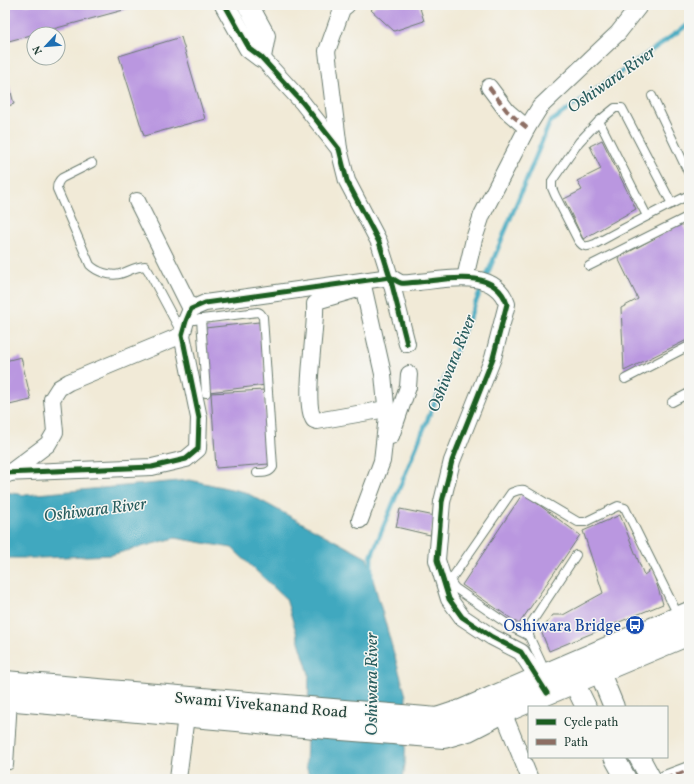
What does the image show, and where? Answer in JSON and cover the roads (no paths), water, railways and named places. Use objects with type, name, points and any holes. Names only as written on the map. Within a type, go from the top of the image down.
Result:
[{"type":"main road","name":"Swami Vivekanand Road","points":[[8,693],[176,709],[295,716],[440,728],[464,720],[686,622]]},
{"type":"main road","name":"Swami Vivekanand Road","points":[[464,720],[503,712],[554,679]]},
{"type":"street","points":[[225,5],[249,48],[262,57],[302,102],[339,149]]},
{"type":"street","points":[[248,5],[265,36],[262,57]]},
{"type":"street","points":[[347,5],[342,9],[327,51],[339,149],[347,181],[379,242],[390,277],[407,344]]},
{"type":"street","points":[[471,278],[474,239],[482,215],[527,128],[540,107],[618,33],[640,5]]},
{"type":"street","points":[[489,87],[507,111],[527,128]]},
{"type":"street","points":[[6,474],[152,467],[186,459],[198,449],[199,418],[190,321],[137,201]]},
{"type":"street","points":[[386,410],[317,421],[314,420],[311,415],[309,389],[315,304],[320,300],[363,284],[390,277],[402,283],[471,278],[497,288],[507,304],[493,358],[452,461],[442,502],[437,560],[449,599],[462,617],[492,637],[521,652],[585,706]]},
{"type":"street","points":[[6,474],[48,444],[56,432],[52,399],[58,388],[190,321],[205,303],[363,284]]},
{"type":"street","points":[[363,284],[383,374],[387,416],[382,461]]},
{"type":"street","points":[[360,520],[408,387],[409,374]]},
{"type":"street","points":[[596,663],[614,706]]},
{"type":"street","points":[[176,709],[178,779]]},
{"type":"street","points":[[503,712],[530,779]]},
{"type":"street","points":[[615,758],[626,779]]},
{"type":"street","points":[[640,758],[651,779]]},
{"type":"street","points":[[665,779],[689,770]]},
{"type":"lane","points":[[652,96],[689,174]]},
{"type":"lane","points":[[672,204],[622,108],[615,108],[599,121],[579,142],[552,181],[552,188],[555,195],[580,244],[584,246],[595,244],[647,216],[672,204],[689,195]]},
{"type":"lane","points":[[599,121],[647,216]]},
{"type":"lane","points":[[92,163],[58,180],[57,185],[57,189],[90,265],[94,269],[112,275],[117,275],[140,266],[145,266],[190,321],[206,393]]},
{"type":"lane","points":[[589,266],[689,216]]},
{"type":"lane","points":[[190,321],[258,312],[263,317],[273,467],[267,472],[257,473]]},
{"type":"lane","points":[[625,379],[689,346]]},
{"type":"lane","points":[[672,402],[689,393]]},
{"type":"lane","points":[[554,679],[529,636],[513,628],[455,588],[451,581],[511,493],[520,489],[578,522],[585,522],[618,506],[625,508],[686,622]]},
{"type":"lane","points":[[529,636],[530,625],[576,555]]},
{"type":"lane","points":[[8,693],[9,765]]},
{"type":"water","points":[[190,480],[245,492],[367,558],[406,696],[405,764],[403,779],[310,779],[306,766],[309,674],[286,599],[232,548],[175,538],[111,555],[5,558],[5,492],[26,495]]},
{"type":"waterway","name":"Oshiwara River","points":[[371,579],[371,557],[550,122],[689,24]]},
{"type":"place","name":"Oshiwara Bridge","points":[[635,625]]}]
